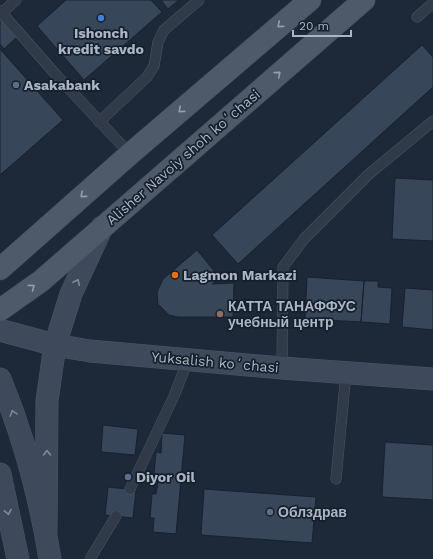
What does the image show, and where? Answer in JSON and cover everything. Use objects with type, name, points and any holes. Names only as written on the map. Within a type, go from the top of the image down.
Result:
[{"type":"main road","points":[[0,269],[130,154],[310,0]]},
{"type":"main road","name":"Alisher Navoiy shoh koʻchasi","points":[[0,310],[41,281],[364,0]]},
{"type":"main road","points":[[46,534],[47,401],[54,345],[71,294],[102,227]]},
{"type":"main road","name":"Yuksalish koʻchasi","points":[[0,330],[54,345],[90,351],[282,368],[433,379]]},
{"type":"main road","points":[[0,379],[12,408],[31,468],[50,559]]},
{"type":"main road","points":[[0,474],[18,559]]},
{"type":"lane","points":[[16,0],[1,12],[99,122],[130,154]]},
{"type":"lane","points":[[99,122],[148,77],[154,66],[158,42],[164,30],[199,0]]},
{"type":"lane","points":[[416,17],[433,3]]},
{"type":"lane","points":[[282,368],[283,267],[304,239],[369,174],[433,121]]},
{"type":"lane","points":[[130,489],[174,396],[188,360]]},
{"type":"lane","points":[[336,479],[346,373]]},
{"type":"lane","points":[[90,559],[116,516]]},
{"type":"building","points":[[66,0],[151,0],[162,12],[84,80],[37,26]]},
{"type":"building","points":[[161,0],[179,0],[168,9]]},
{"type":"building","points":[[0,17],[17,37],[4,49],[0,44]]},
{"type":"building","points":[[422,45],[433,57],[433,87],[238,264],[212,235]]},
{"type":"building","name":"Asakabank","points":[[0,49],[63,120],[0,175]]},
{"type":"building","points":[[395,178],[433,180],[433,241],[392,239]]},
{"type":"building","points":[[197,250],[220,278],[212,284],[234,283],[233,317],[178,317],[169,315],[158,304],[157,292],[163,279]]},
{"type":"building","points":[[307,277],[364,281],[361,322],[305,319]]},
{"type":"building","points":[[364,281],[378,281],[378,287],[392,288],[390,324],[361,322]]},
{"type":"building","points":[[405,288],[433,290],[433,330],[402,327]]},
{"type":"building","points":[[103,425],[138,429],[135,455],[101,452]]},
{"type":"building","points":[[162,433],[185,435],[176,534],[153,532],[154,518],[150,518],[152,494],[156,494],[159,474],[154,474],[156,452],[161,453]]},
{"type":"building","points":[[385,442],[433,445],[433,500],[382,497]]},
{"type":"building","points":[[108,487],[136,490],[133,518],[105,515]]},
{"type":"building","points":[[204,489],[316,497],[312,543],[201,535]]},
{"type":"place","name":"Ishonch kredit savdo","points":[[101,18]]},
{"type":"place","name":"Asakabank","points":[[16,85]]},
{"type":"place","name":"Lagmon Markazi","points":[[175,275]]},
{"type":"place","name":"КАТТА ТАНАФФУС учебный центр","points":[[220,314]]},
{"type":"place","name":"Diyor Oil","points":[[128,477]]},
{"type":"place","name":"Облздрав","points":[[270,512]]}]
